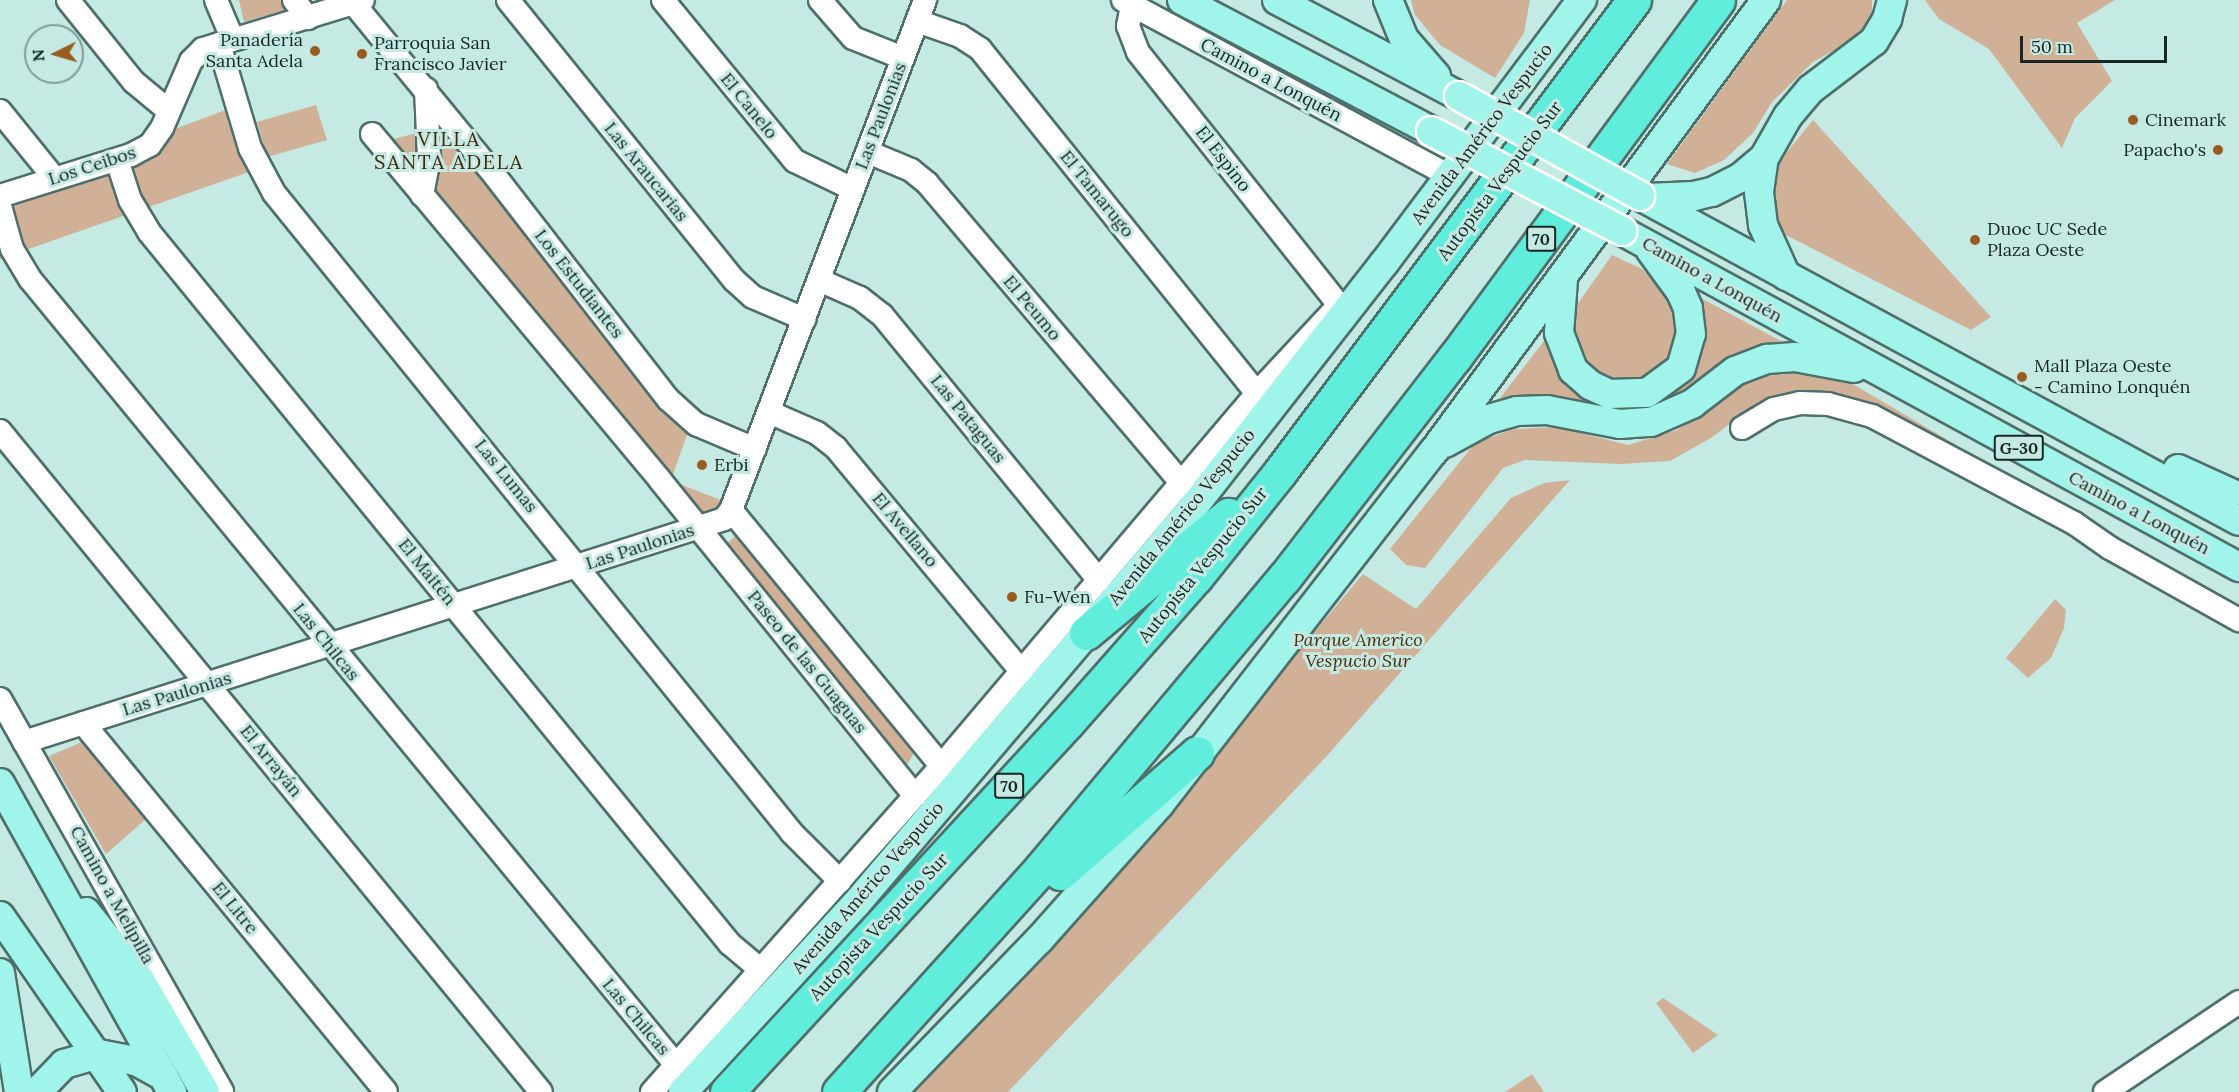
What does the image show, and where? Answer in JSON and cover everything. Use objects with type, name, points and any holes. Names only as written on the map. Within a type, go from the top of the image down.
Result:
[{"type":"highway","name":"Autopista Vespucio Sur","points":[[727,1092],[1133,651],[1280,471],[1634,0]]},
{"type":"highway","name":"70","points":[[839,1092],[960,961],[1124,773],[1334,515],[1718,0]]},
{"type":"highway","points":[[1086,633],[1280,471]]},
{"type":"highway","points":[[960,961],[1197,753]]},
{"type":"main road","name":"Camino a Lonquén","points":[[1182,0],[1633,237],[2239,567]]},
{"type":"main road","points":[[1277,0],[1457,95],[1642,197],[1675,198],[1712,192],[1740,178],[1764,158],[1788,116],[1811,89],[1874,40],[1887,19],[1892,0]]},
{"type":"main road","points":[[1388,0],[1404,39],[1457,95]]},
{"type":"main road","points":[[1553,39],[1562,0]]},
{"type":"main road","name":"Avenida Américo Vespucio","points":[[683,1092],[856,904],[1191,510],[1385,262],[1582,0]]},
{"type":"main road","points":[[892,1092],[1066,910],[1159,805],[1197,753],[1434,451],[1766,0]]},
{"type":"main road","points":[[1764,158],[1759,192],[1763,225],[1786,276]]},
{"type":"main road","name":"G-30","points":[[1642,197],[2239,521]]},
{"type":"main road","points":[[1566,272],[1558,318],[1562,346],[1573,370],[1590,385],[1609,394],[1647,393],[1681,368],[1691,334],[1688,308],[1681,292],[1633,237]]},
{"type":"main road","points":[[1339,305],[1385,262]]},
{"type":"main road","points":[[1434,451],[1477,425],[1517,411],[1547,410],[1620,424],[1651,422],[1692,404],[1735,371],[1767,359],[1810,359],[1890,378]]},
{"type":"main road","points":[[2062,426],[2143,454],[2235,495]]},
{"type":"main road","points":[[0,783],[167,1084]]},
{"type":"main road","points":[[56,882],[124,956],[205,1092]]},
{"type":"main road","points":[[0,916],[99,1054],[122,1092]]},
{"type":"main road","points":[[0,973],[19,1092]]},
{"type":"main road","points":[[37,1092],[64,1064],[99,1054],[136,1061],[167,1084]]},
{"type":"street","points":[[68,0],[134,82],[169,111]]},
{"type":"street","name":"Las Lumas","points":[[216,0],[250,148],[274,193],[580,566],[792,833],[840,881]]},
{"type":"street","points":[[294,0],[308,18]]},
{"type":"street","name":"Las Araucarias","points":[[508,0],[734,280],[753,297],[804,319]]},
{"type":"street","name":"El Canelo","points":[[663,0],[795,161],[854,189]]},
{"type":"street","points":[[820,0],[853,38],[903,58]]},
{"type":"street","name":"Las Paulonias","points":[[24,742],[718,522],[732,510],[925,0]]},
{"type":"street","name":"Los Ceibos","points":[[0,196],[117,160],[150,145],[169,111],[191,61],[203,50],[359,2]]},
{"type":"street","name":"Los Estudiantes","points":[[359,2],[668,399],[696,424],[755,449]]},
{"type":"street","name":"Camino a Lonquén","points":[[1127,2],[1450,176]]},
{"type":"street","name":"El Espino","points":[[1127,2],[1128,26],[1138,52],[1339,305]]},
{"type":"street","name":"El Tamarugo","points":[[917,21],[960,36],[980,49],[1257,393]]},
{"type":"street","points":[[422,195],[429,158],[426,89]]},
{"type":"street","points":[[0,111],[55,179]]},
{"type":"street","points":[[372,134],[698,529]]},
{"type":"street","name":"El Peumo","points":[[868,152],[911,170],[927,183],[1182,484]]},
{"type":"street","name":"El Maitén","points":[[117,160],[130,200],[149,232],[730,944],[760,969]]},
{"type":"street","name":"Las Chilcas","points":[[0,206],[12,249],[30,279],[329,646],[676,1065]]},
{"type":"street","name":"Las Pataguas","points":[[819,279],[860,298],[882,315],[1099,580]]},
{"type":"street","name":"Avenida Américo Vespucio","points":[[651,1092],[915,796],[1257,393],[1339,305]]},
{"type":"street","points":[[1742,428],[1774,409],[1800,403],[1828,404],[1872,416],[2074,523],[2110,548],[2239,620]]},
{"type":"street","name":"El Avellano","points":[[769,412],[817,432],[836,448],[1022,672]]},
{"type":"street","name":"El Arrayán","points":[[0,431],[541,1092]]},
{"type":"street","name":"Paseo de las Guaguas","points":[[732,510],[941,766]]},
{"type":"street","name":"Paseo de las Guaguas","points":[[698,529],[915,796]]},
{"type":"street","name":"Camino a Melipilla","points":[[0,699],[222,1092]]},
{"type":"street","name":"El Litre","points":[[83,723],[386,1092]]},
{"type":"street","points":[[2105,1092],[2239,1002]]},
{"type":"green space","points":[[239,0],[282,0],[289,9],[244,22]]},
{"type":"green space","points":[[1411,0],[1530,0],[1524,33],[1495,78],[1440,45],[1415,15]]},
{"type":"green space","points":[[1787,0],[1872,0],[1872,17],[1855,39],[1813,62],[1772,102],[1753,133],[1724,160],[1695,173],[1667,164]]},
{"type":"green space","points":[[1925,0],[2115,0],[2077,23],[2112,81],[2075,118],[2062,148],[1989,49],[1939,19]]},
{"type":"green space","points":[[239,105],[260,168],[0,259],[0,194]]},
{"type":"green space","points":[[316,105],[327,140],[267,157],[257,122]]},
{"type":"green space","points":[[431,118],[488,174],[676,412],[688,432],[671,480],[387,141],[424,131]]},
{"type":"green space","points":[[1813,120],[1991,317],[1971,330],[1786,235],[1776,216],[1773,169]]},
{"type":"green space","points":[[1612,255],[1642,269],[1665,291],[1680,324],[1671,361],[1647,382],[1612,384],[1588,369],[1576,349],[1572,312]]},
{"type":"green space","points":[[1697,296],[1794,348],[1649,415],[1501,404],[1500,398],[1544,341],[1550,342],[1583,393],[1688,377],[1699,359],[1705,333]]},
{"type":"green space","points":[[1799,373],[1851,383],[1958,446],[1835,393],[1788,395],[1751,408],[1711,438],[1670,461],[1620,464],[1525,460],[1503,468],[1425,568],[1406,565],[1390,549],[1475,443],[1514,429],[1558,427],[1628,445],[1677,430],[1730,391],[1763,376]]},
{"type":"green space","points":[[664,478],[723,501],[715,512],[702,520]]},
{"type":"green space","name":"Parque Americo Vespucio Sur","points":[[1570,480],[1325,758],[1008,1092],[912,1092],[1196,773],[1363,574],[1416,609],[1511,498],[1544,483]]},
{"type":"green space","points":[[740,532],[915,752],[906,766],[723,547]]},
{"type":"green space","points":[[2055,599],[2066,610],[2064,628],[2051,658],[2028,678],[2006,658]]},
{"type":"green space","points":[[84,741],[146,819],[106,854],[49,756]]},
{"type":"green space","points":[[1663,998],[1718,1035],[1693,1053],[1656,1003]]},
{"type":"green space","points":[[1532,1074],[1544,1092],[1505,1092]]},
{"type":"place","name":"Panadería Santa Adela","points":[[315,51]]},
{"type":"place","name":"Parroquia San Francisco Javier","points":[[362,54]]},
{"type":"place","name":"Cinemark","points":[[2133,120]]},
{"type":"place","name":"Papacho's","points":[[2218,150]]},
{"type":"place","name":"Duoc UC Sede Plaza Oeste","points":[[1975,240]]},
{"type":"place","name":"Mall Plaza Oeste - Camino Lonquén","points":[[2022,377]]},
{"type":"place","name":"Erbi","points":[[702,465]]},
{"type":"place","name":"Fu-Wen","points":[[1012,597]]},
{"type":"district","name":"VILLA SANTA ADELA","points":[[449,150]]}]
